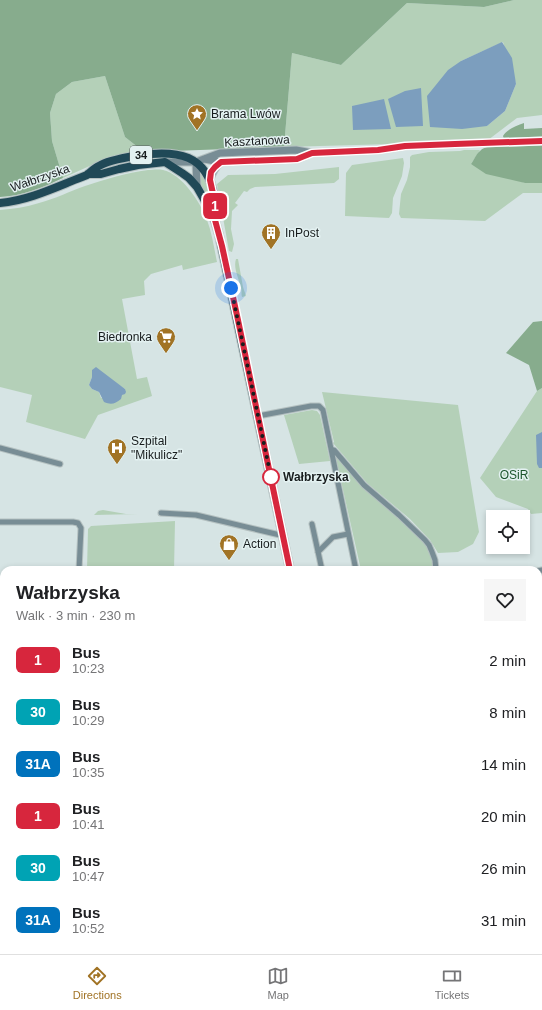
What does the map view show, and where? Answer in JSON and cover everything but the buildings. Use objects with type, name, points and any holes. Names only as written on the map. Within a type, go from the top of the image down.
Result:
[{"type":"main road","name":"Wałbrzyska","points":[[0,202],[36,195],[88,174],[99,165],[118,160],[145,155],[168,153],[181,155],[200,161],[210,180],[214,198],[215,220],[224,255],[289,566]]},
{"type":"main road","name":"Wałbrzyska","points":[[88,174],[101,174],[138,165],[165,162],[182,172],[197,187],[215,220]]},
{"type":"street","name":"Kasztanowa","points":[[200,161],[220,153],[296,150],[312,153],[378,150],[405,146],[542,141]]},
{"type":"street","name":"Kasztanowa","points":[[165,162],[221,162],[297,159],[312,153]]},
{"type":"street","points":[[197,187],[200,161]]},
{"type":"street","name":"Kasztanowa","points":[[210,180],[211,172],[221,162]]},
{"type":"street","points":[[258,416],[311,406],[319,406],[323,410],[355,566]]},
{"type":"street","points":[[0,448],[60,464]]},
{"type":"street","points":[[331,449],[334,450],[364,485],[425,540],[431,548],[436,566]]},
{"type":"street","points":[[161,513],[196,515],[283,535]]},
{"type":"street","points":[[0,522],[78,523],[80,528],[79,566]]},
{"type":"street","points":[[312,524],[321,566]]},
{"type":"street","points":[[318,552],[333,537],[348,534]]},
{"type":"green space","points":[[0,0],[514,0],[484,7],[407,3],[341,65],[292,53],[284,147],[144,152],[125,137],[105,76],[72,82],[56,94],[50,113],[52,141],[63,178],[33,190],[16,195],[0,197]]},
{"type":"green space","points":[[514,0],[542,0],[542,115],[517,118],[488,140],[284,147],[292,53],[341,65],[407,3],[484,7]],"holes":[[[503,42],[516,84],[505,111],[487,126],[461,61]]]},
{"type":"green space","points":[[105,76],[125,137],[144,152],[94,164],[63,178],[52,141],[50,113],[56,94],[72,82]]},
{"type":"green space","points":[[524,123],[524,129],[542,128],[542,138],[504,139],[503,136],[507,131]]},
{"type":"green space","points":[[523,144],[542,144],[542,183],[525,183],[486,174],[471,164],[483,148],[500,145],[523,146]]},
{"type":"green space","points":[[480,150],[471,164],[525,183],[542,183],[542,193],[523,193],[485,221],[401,218],[399,214],[401,194],[407,180],[410,167],[410,157],[412,155],[429,152]]},
{"type":"green space","points":[[301,152],[302,155],[266,158],[215,159],[217,156]]},
{"type":"green space","points":[[170,156],[182,159],[95,173],[94,170],[131,160]]},
{"type":"green space","points":[[403,158],[404,163],[402,176],[393,198],[392,213],[389,218],[345,216],[346,173],[352,165]]},
{"type":"green space","points":[[339,167],[339,179],[334,183],[255,187],[247,192],[244,191],[235,203],[238,205],[232,211],[231,229],[234,244],[232,252],[229,251],[217,184],[228,175],[275,174]]},
{"type":"green space","points":[[148,170],[163,170],[170,173],[177,177],[190,190],[207,220],[212,235],[217,262],[183,270],[182,265],[151,274],[144,281],[145,295],[122,299],[137,379],[147,377],[152,396],[98,415],[85,439],[26,422],[32,395],[0,387],[0,210],[20,208],[51,199],[101,181]],"holes":[[[92,377],[114,382],[125,389],[122,395],[101,398],[99,392],[92,389],[89,385]]]},
{"type":"green space","points":[[200,173],[206,179],[213,208],[200,184]]},
{"type":"green space","points":[[236,259],[238,259],[246,296],[242,297],[236,270]]},
{"type":"green space","points":[[542,321],[542,388],[537,391],[529,365],[506,353],[533,322]]},
{"type":"green space","name":"OSiR","points":[[542,388],[542,513],[531,514],[530,510],[528,509],[496,497],[480,478],[537,391]]},
{"type":"green space","points":[[322,392],[458,405],[479,532],[473,544],[458,552],[438,553],[430,540],[410,519],[367,483],[333,443]]},
{"type":"green space","points":[[312,410],[317,411],[320,415],[330,461],[299,464],[284,415]]},
{"type":"green space","points":[[335,454],[428,547],[433,559],[434,566],[360,566]]},
{"type":"green space","points":[[103,510],[126,514],[138,514],[94,515],[98,511]]},
{"type":"green space","points":[[175,521],[174,566],[87,566],[88,529],[91,526]]},
{"type":"water","points":[[502,42],[512,58],[516,84],[505,111],[487,126],[462,129],[430,127],[427,96],[448,70],[461,61]]},
{"type":"water","points":[[421,88],[423,126],[396,127],[388,99],[405,91]]},
{"type":"water","points":[[384,99],[391,129],[353,130],[352,106]]},
{"type":"water","points":[[96,367],[125,389],[125,394],[122,395],[121,399],[117,402],[109,404],[104,402],[99,392],[92,389],[89,385],[92,377],[92,370]]},
{"type":"water","points":[[542,432],[542,468],[539,468],[537,464],[536,435]]},
{"type":"bus line","name":"1","points":[[289,566],[238,320],[215,220],[214,198],[210,180],[211,172],[221,162],[297,159],[312,153],[378,150],[405,146],[542,141]]},
{"type":"place","name":"Brama Lwów","points":[[197,131]]},
{"type":"place","name":"InPost","points":[[271,250]]},
{"type":"place","name":"Biedronka","points":[[166,354]]},
{"type":"place","name":"Szpital \"Mikulicz\"","points":[[117,465]]},
{"type":"place","name":"Wałbrzyska","points":[[271,477]]},
{"type":"place","name":"Action","points":[[229,561]]},
{"type":"route","points":[[231,288],[271,477]]}]
